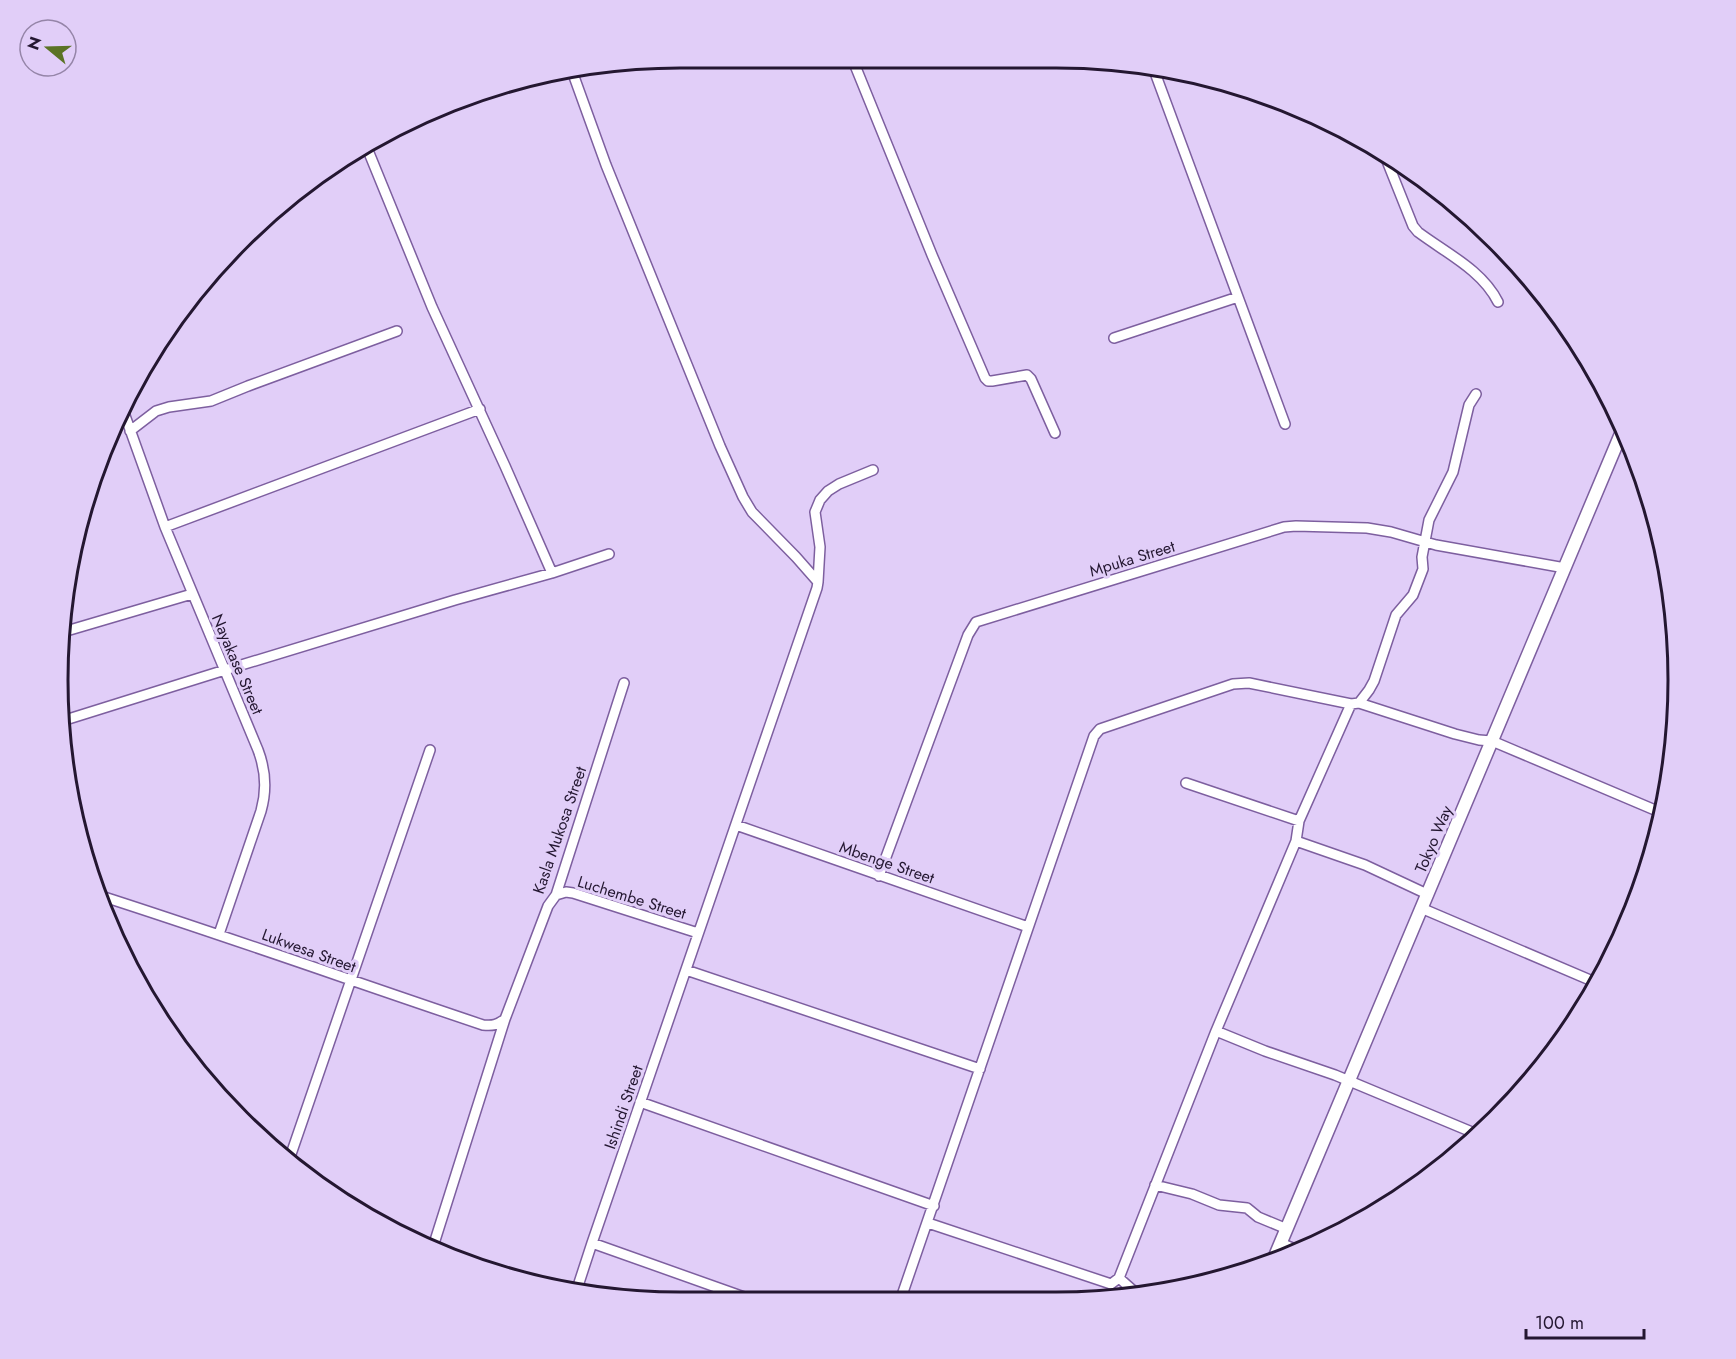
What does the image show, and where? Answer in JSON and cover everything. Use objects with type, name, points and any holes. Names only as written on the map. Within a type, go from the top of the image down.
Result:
[{"type":"street","points":[[856,68],[985,378],[992,381],[1027,375],[1031,379],[1054,433]]},
{"type":"street","points":[[1156,76],[1285,424]]},
{"type":"street","points":[[574,77],[606,165],[720,446],[743,497],[752,512],[818,582]]},
{"type":"street","points":[[369,152],[432,307],[480,409],[552,573]]},
{"type":"street","points":[[1389,166],[1413,226],[1418,232],[1475,272],[1494,292],[1498,302]]},
{"type":"street","points":[[1114,338],[1238,297]]},
{"type":"street","points":[[130,431],[156,411],[169,407],[211,402],[248,386],[397,332]]},
{"type":"street","points":[[928,1223],[1111,1284],[1119,1278],[1216,1031],[1296,841],[1299,821],[1355,704],[1369,690],[1374,681],[1396,615],[1413,595],[1423,569],[1422,557],[1431,513],[1446,489],[1453,472],[1469,405],[1476,394]]},
{"type":"street","points":[[165,527],[480,409]]},
{"type":"street","name":"Nayakase Street","points":[[126,419],[165,527],[262,761],[265,793],[261,811],[219,934]]},
{"type":"street","name":"Tokyo Way","points":[[1278,1250],[1619,439]]},
{"type":"street","name":"Ishindi Street","points":[[579,1283],[813,599],[818,582],[820,547],[815,512],[820,500],[828,491],[873,470]]},
{"type":"street","name":"Mpuka Street","points":[[879,876],[968,634],[976,622],[1284,527],[1367,528],[1425,542],[1565,568]]},
{"type":"street","points":[[69,719],[609,554]]},
{"type":"street","points":[[70,630],[192,594]]},
{"type":"street","name":"Kasla Mukosa Street","points":[[435,1240],[505,1019],[548,906],[556,895],[624,683]]},
{"type":"street","points":[[903,1292],[1094,736],[1100,729],[1233,684],[1249,683],[1355,704],[1455,734],[1492,741],[1655,810]]},
{"type":"street","points":[[292,1153],[430,750]]},
{"type":"street","points":[[1186,783],[1299,821]]},
{"type":"street","name":"Mbenge Street","points":[[736,825],[1028,927]]},
{"type":"street","points":[[1296,841],[1365,865],[1427,894]]},
{"type":"street","name":"Luchembe Street","points":[[556,895],[566,892],[573,893],[698,933]]},
{"type":"street","name":"Lukwesa Street","points":[[108,898],[483,1025],[492,1026],[505,1019]]},
{"type":"street","points":[[1422,908],[1590,980]]},
{"type":"street","points":[[686,970],[980,1069]]},
{"type":"street","points":[[1216,1031],[1333,1075],[1469,1131]]},
{"type":"street","points":[[640,1102],[934,1206]]},
{"type":"street","points":[[1155,1185],[1192,1194],[1219,1205],[1247,1208],[1258,1217],[1287,1229]]},
{"type":"street","points":[[592,1243],[730,1292]]},
{"type":"street","points":[[1281,1243],[1288,1246]]},
{"type":"street","points":[[1119,1278],[1129,1287]]}]
